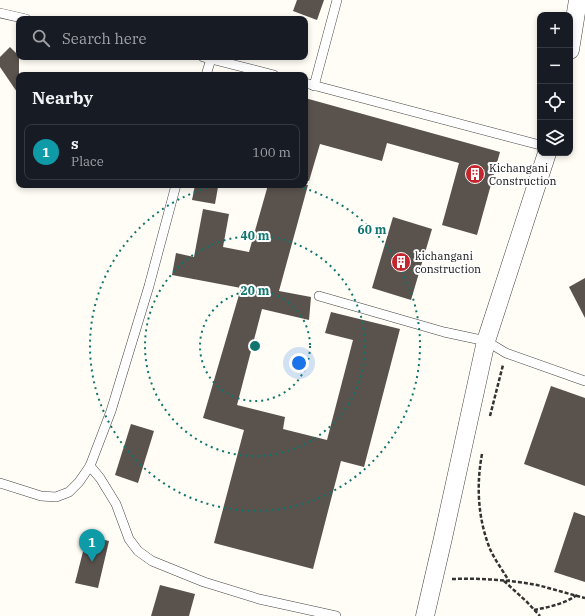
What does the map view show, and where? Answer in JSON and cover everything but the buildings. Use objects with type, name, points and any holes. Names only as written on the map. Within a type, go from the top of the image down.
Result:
[{"type":"street","points":[[570,48],[578,0]]},
{"type":"street","points":[[426,616],[432,582],[486,341],[546,156]]},
{"type":"lane","points":[[337,0],[310,85],[537,144]]},
{"type":"lane","points":[[0,13],[16,17]]},
{"type":"lane","points":[[206,72],[207,60]]},
{"type":"lane","points":[[215,60],[262,72]]},
{"type":"lane","points":[[0,483],[41,496],[56,497],[69,492],[80,482],[90,466],[110,411],[149,286],[175,188]]},
{"type":"lane","points":[[319,296],[444,332],[486,341],[506,353],[585,381]]},
{"type":"lane","points":[[90,466],[100,478],[116,504],[129,539],[138,551],[152,561],[204,582],[259,599],[336,616]]},
{"type":"path","points":[[490,416],[506,353]]},
{"type":"path","points":[[483,449],[478,476],[478,500],[490,549],[509,581]]},
{"type":"path","points":[[432,582],[445,579],[463,578],[509,581],[537,585],[585,598]]},
{"type":"path","points":[[504,581],[540,616]]},
{"type":"path","points":[[534,610],[554,606],[568,601],[577,595]]},
{"type":"place","name":"Kichangani Construction","points":[[475,174]]},
{"type":"place","name":"kichangani construction","points":[[401,262]]},
{"type":"place","name":"s","points":[[92,562]]}]
